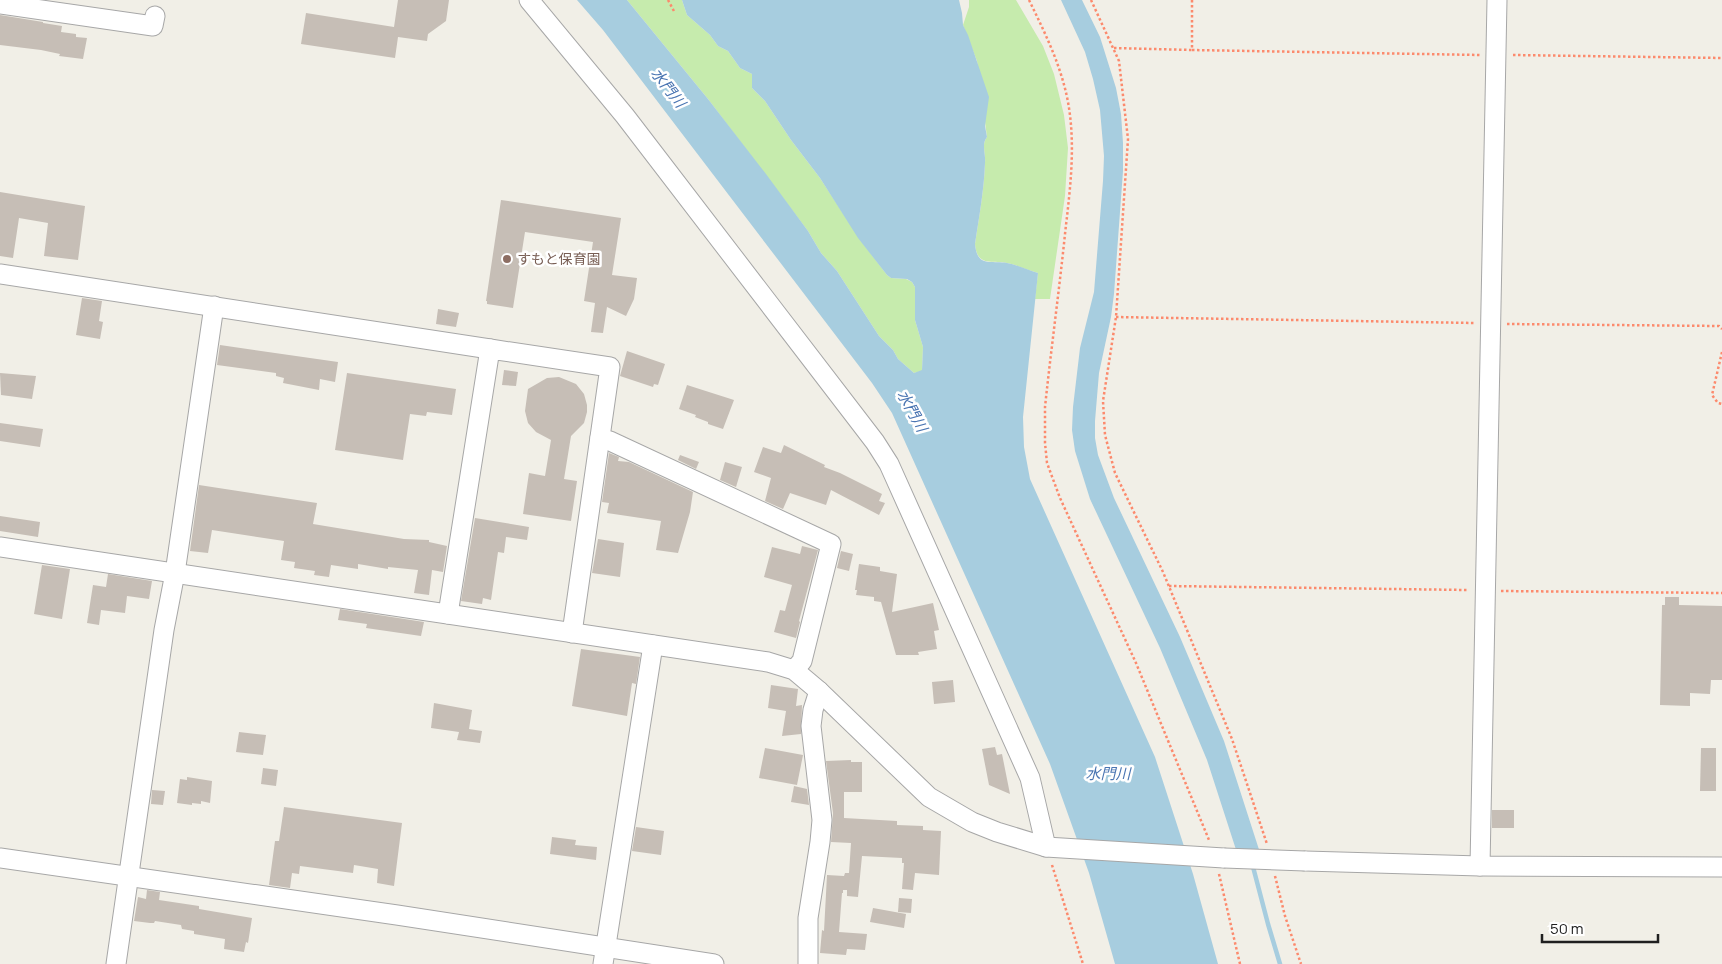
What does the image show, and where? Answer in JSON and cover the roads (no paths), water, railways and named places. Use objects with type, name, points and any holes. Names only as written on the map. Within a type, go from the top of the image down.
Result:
[{"type":"street","points":[[529,0],[626,116],[890,464],[1030,778],[1046,846]]},
{"type":"street","points":[[1480,866],[1487,590],[1490,323],[1497,0]]},
{"type":"street","points":[[0,4],[153,26],[155,16]]},
{"type":"street","points":[[0,274],[610,367],[572,633]]},
{"type":"street","points":[[116,964],[164,630],[175,573],[214,306]]},
{"type":"street","points":[[448,614],[490,349]]},
{"type":"street","points":[[600,438],[831,544],[802,661],[794,670]]},
{"type":"street","points":[[0,547],[768,662],[794,670],[819,691],[928,797],[972,822],[997,832],[1046,846],[1214,858],[1305,861],[1480,866],[1722,867]]},
{"type":"street","points":[[605,956],[653,645]]},
{"type":"street","points":[[808,964],[808,918],[822,820],[811,726],[813,710],[819,691]]},
{"type":"street","points":[[0,858],[129,878],[398,915],[605,956],[714,964]]},
{"type":"water","name":"水門川","points":[[577,0],[627,0],[766,174],[808,231],[821,253],[837,271],[879,336],[893,350],[898,359],[914,373],[922,370],[923,347],[915,320],[915,287],[912,282],[907,279],[891,278],[887,275],[858,238],[820,178],[791,140],[765,101],[752,88],[752,74],[740,68],[728,51],[718,46],[710,35],[687,15],[682,0],[959,0],[963,25],[989,97],[985,126],[987,137],[984,146],[984,184],[975,244],[976,252],[982,260],[1011,264],[1038,273],[1023,417],[1024,447],[1030,479],[1155,757],[1193,874],[1218,964],[1115,964],[1089,873],[1050,764],[892,413],[872,383],[603,30]]},
{"type":"water","points":[[1061,0],[1082,0],[1100,37],[1116,88],[1121,114],[1123,171],[1114,294],[1099,373],[1095,421],[1098,455],[1114,498],[1180,637],[1224,741],[1263,862],[1240,862],[1207,760],[1160,648],[1090,499],[1075,451],[1072,430],[1073,407],[1080,348],[1094,292],[1104,156],[1100,110],[1093,79],[1085,52]]},
{"type":"waterway","points":[[1252,863],[1280,964]]},
{"type":"place","name":"すもと保育園","points":[[507,259]]}]
